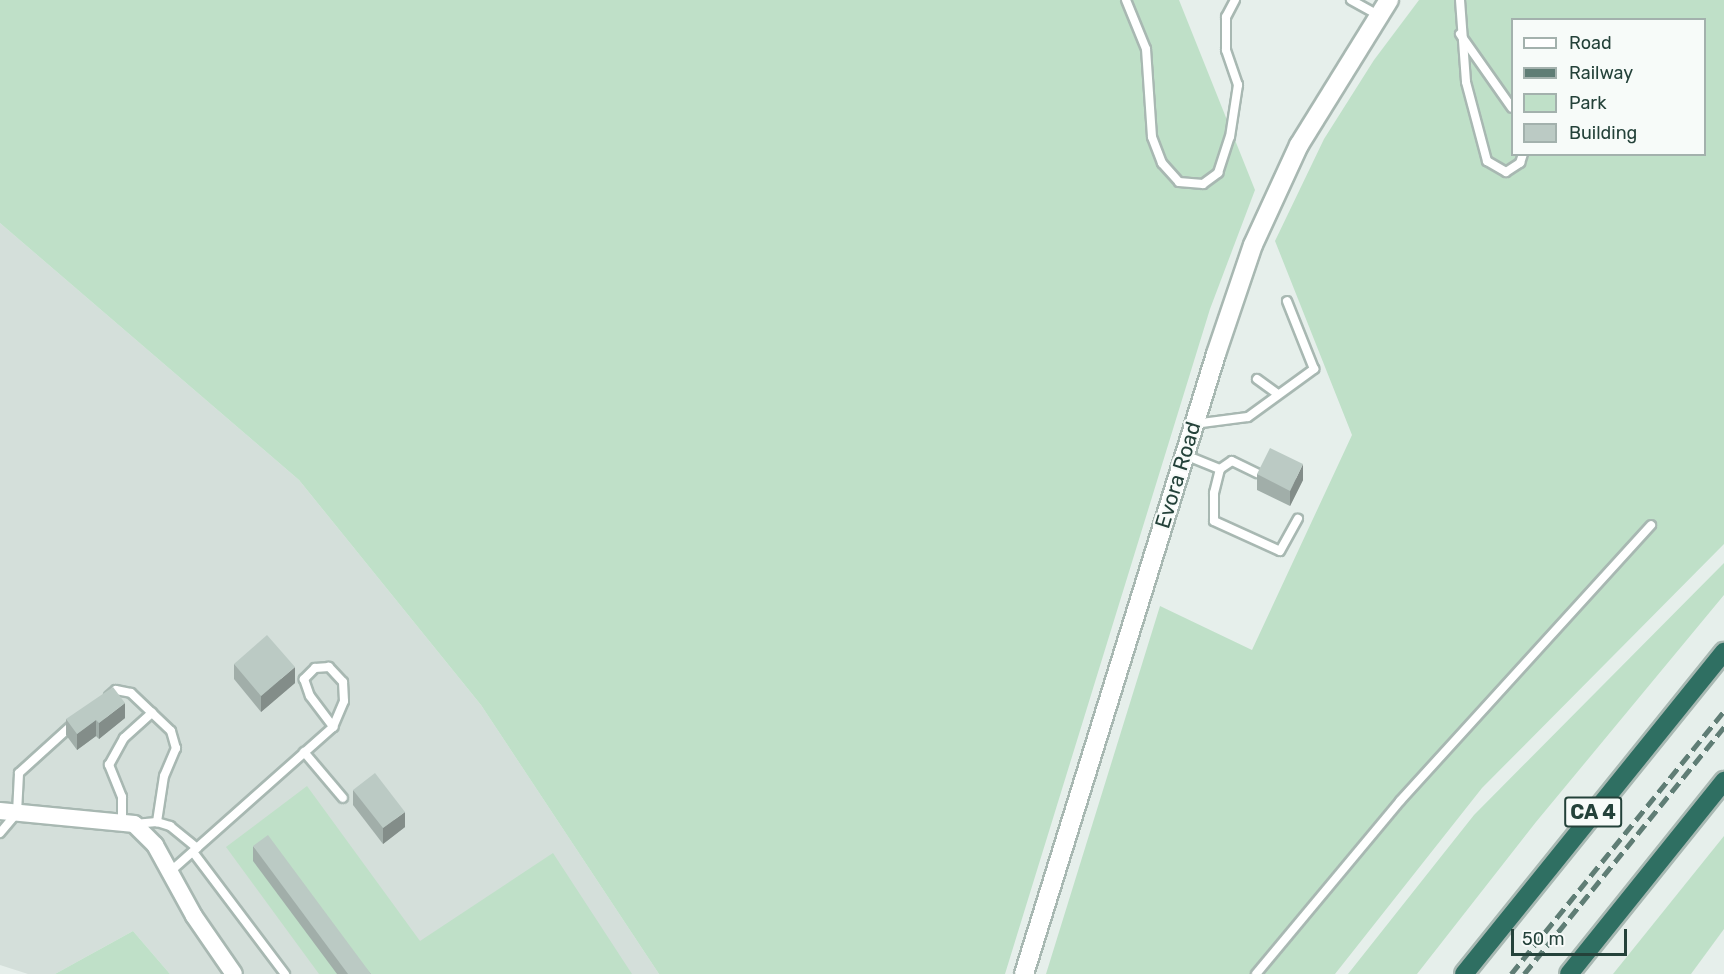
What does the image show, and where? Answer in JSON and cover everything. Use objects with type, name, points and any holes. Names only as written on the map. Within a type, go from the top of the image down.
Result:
[{"type":"highway","name":"CA 4","points":[[1464,974],[1724,652]]},
{"type":"highway","points":[[1569,974],[1724,781]]},
{"type":"street","name":"Evora Road","points":[[1024,974],[1233,299],[1265,216],[1326,96],[1383,7]]},
{"type":"street","points":[[0,811],[128,822],[172,870],[194,916],[234,974]]},
{"type":"lane","points":[[1126,0],[1146,49],[1152,137],[1162,163],[1179,182],[1203,184],[1218,173],[1230,137],[1238,85],[1226,50],[1226,17],[1235,0]]},
{"type":"lane","points":[[1351,0],[1383,7]]},
{"type":"lane","points":[[1460,0],[1460,33],[1466,82],[1487,162],[1506,172],[1520,163],[1522,156]]},
{"type":"lane","points":[[1460,33],[1511,107]]},
{"type":"lane","points":[[1194,424],[1248,417],[1314,369],[1287,300]]},
{"type":"lane","points":[[1257,379],[1278,394]]},
{"type":"lane","points":[[1185,455],[1220,469]]},
{"type":"lane","points":[[1257,473],[1232,461],[1220,469],[1214,493],[1214,521],[1280,551],[1298,519]]},
{"type":"lane","points":[[1257,974],[1400,801],[1651,525]]},
{"type":"lane","points":[[172,870],[333,727],[344,701],[343,682],[329,667],[315,668],[304,679],[310,696],[333,727]]},
{"type":"lane","points":[[99,703],[116,690],[131,693],[171,731],[176,748],[164,776],[157,822]]},
{"type":"lane","points":[[152,713],[124,738],[109,765],[122,797],[128,822],[157,822],[181,832],[285,974]]},
{"type":"lane","points":[[0,833],[17,813],[19,773],[82,716]]},
{"type":"lane","points":[[304,752],[343,798]]},
{"type":"shaded area","points":[[0,223],[299,480],[481,705],[659,974],[170,974],[133,931],[55,974],[28,974],[0,965]]},
{"type":"green space","points":[[0,0],[1179,0],[1255,190],[1210,309],[1005,974],[659,974],[481,705],[299,480],[0,223]]},
{"type":"green space","points":[[1419,0],[1724,0],[1724,544],[1482,788],[1335,974],[1046,974],[1160,606],[1252,650],[1352,435],[1275,241],[1324,139],[1374,60]]},
{"type":"green space","points":[[1724,563],[1724,595],[1536,822],[1417,974],[1348,974],[1474,815]]},
{"type":"green space","points":[[307,786],[420,941],[553,853],[632,974],[319,974],[226,847]]},
{"type":"green space","points":[[1724,836],[1724,929],[1691,974],[1613,974]]},
{"type":"green space","points":[[133,931],[170,974],[55,974]]},
{"type":"building","points":[[1270,448],[1303,464],[1290,491],[1257,474]]},
{"type":"building","points":[[267,635],[295,667],[261,696],[234,664]]},
{"type":"building","points":[[113,687],[125,703],[99,723],[96,720],[77,734],[66,719]]},
{"type":"building","points":[[375,773],[405,812],[383,828],[353,790]]},
{"type":"building","points":[[268,835],[371,974],[348,974],[253,846]]},
{"type":"railway","points":[[1511,974],[1724,711]]},
{"type":"railway","points":[[1524,974],[1724,727]]}]
